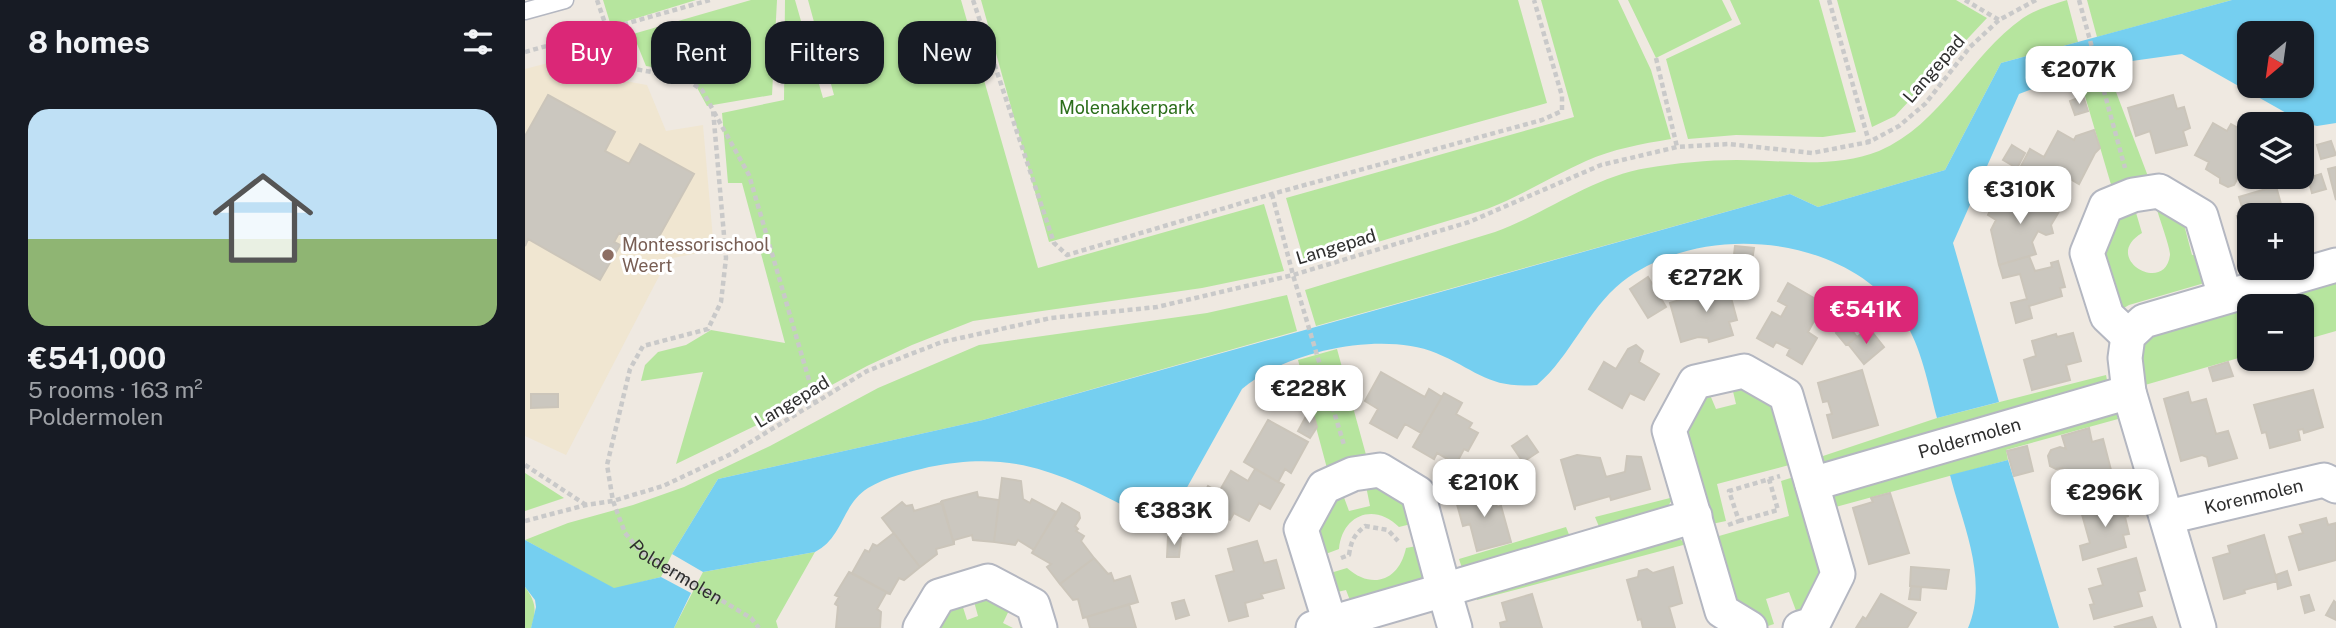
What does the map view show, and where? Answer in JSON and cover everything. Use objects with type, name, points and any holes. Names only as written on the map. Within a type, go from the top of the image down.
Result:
[{"type":"street","points":[[2128,336],[2107,316],[2087,253],[2106,206],[2133,195],[2159,191],[2201,216],[2225,296]]},
{"type":"street","points":[[2199,628],[2129,392],[2125,358],[2128,336],[2144,321],[2336,265]]},
{"type":"street","points":[[1750,628],[1722,611],[1669,430],[1695,382],[1744,370],[1786,395],[1838,574],[1813,624],[1800,628]]},
{"type":"street","name":"Poldermolen","points":[[1810,476],[2129,392]]},
{"type":"street","points":[[1455,628],[1444,590],[1429,531],[1418,493],[1380,470],[1353,474],[1324,486],[1301,529],[1313,568],[1321,626],[1444,590],[1697,525]]},
{"type":"street","name":"Korenmolen","points":[[2168,517],[2323,480],[2336,486]]},
{"type":"street","points":[[920,628],[939,596],[988,582],[1033,605],[1040,628]]},
{"type":"lane","points":[[525,11],[565,0]]},
{"type":"path","points":[[597,0],[603,21]]},
{"type":"path","points":[[634,21],[710,0]]},
{"type":"path","points":[[973,0],[1054,243],[1067,256],[1272,194],[1542,120],[1562,111],[1562,96],[1534,0]]},
{"type":"path","points":[[1829,0],[1869,142]]},
{"type":"path","points":[[1965,0],[1999,20]]},
{"type":"path","name":"Langepad","points":[[525,522],[663,486],[731,454],[867,371],[943,342],[1051,318],[1157,307],[1293,275],[1469,222],[1601,165],[1677,147],[1729,144],[1812,153],[1869,142],[1899,126],[1925,104],[1970,47],[1999,20],[2036,0]]},
{"type":"path","points":[[2079,0],[2133,195]]},
{"type":"path","points":[[525,52],[546,46]]},
{"type":"path","points":[[1656,58],[1677,147]]},
{"type":"path","points":[[637,69],[683,77],[702,90],[749,175],[816,404]]},
{"type":"path","name":"Poldermolen","points":[[713,110],[726,258],[721,302],[708,328],[643,346],[630,369],[607,465],[613,501],[625,533],[641,552],[751,618],[758,628]]},
{"type":"path","points":[[1272,194],[1293,275],[1353,474]]},
{"type":"path","points":[[525,465],[586,505]]},
{"type":"path","points":[[1739,521],[1729,491],[1769,479],[1810,476]]},
{"type":"path","points":[[1697,525],[1739,521],[1778,510],[1769,479]]},
{"type":"path","points":[[1313,568],[1349,555],[1350,542],[1355,533],[1365,526],[1388,530],[1397,541],[1429,531]]},
{"type":"shaded area","name":"Montessorischool Weert","points":[[546,64],[546,84],[647,85],[666,131],[703,125],[714,250],[668,259],[566,455],[525,436],[525,69]]},
{"type":"green space","points":[[603,0],[696,0],[627,21],[609,21]]},
{"type":"green space","points":[[751,0],[777,0],[776,21],[765,21],[765,84],[773,84],[772,95],[707,106],[695,84],[751,84],[751,21],[678,21]]},
{"type":"green space","points":[[785,0],[795,0],[801,21],[785,21]]},
{"type":"green space","points":[[808,0],[961,0],[967,21],[898,21],[898,84],[985,84],[1038,268],[1264,204],[1284,271],[1202,288],[973,321],[867,366],[759,424],[676,464],[703,372],[641,381],[645,365],[658,352],[686,345],[711,330],[785,343],[742,183],[728,183],[722,113],[784,100],[784,84],[819,84],[823,98],[834,95],[831,84],[884,84],[884,21],[814,21]]},
{"type":"green space","name":"Molenakkerpark","points":[[981,0],[1518,0],[1547,103],[1049,242],[996,53],[996,21],[987,21]]},
{"type":"green space","points":[[1541,0],[1618,0],[1651,70],[1671,139],[1606,153],[1487,209],[1305,264],[1286,198],[1574,117]]},
{"type":"green space","points":[[1628,0],[1722,0],[1732,20],[1656,58]]},
{"type":"green space","points":[[1730,0],[1819,0],[1856,132],[1823,137],[1736,135],[1688,139],[1666,59],[1741,24]]},
{"type":"green space","points":[[1837,0],[1956,0],[1987,18],[1895,116],[1872,127]]},
{"type":"green space","points":[[2067,0],[2078,42],[2001,63],[1945,170],[1818,207],[1790,194],[1316,326],[1305,290],[1495,232],[1607,179],[1669,165],[1737,160],[1827,162],[1862,157],[1879,151],[1920,124],[1987,51],[2023,18]]},
{"type":"green space","points":[[2087,0],[2232,0],[2097,37]]},
{"type":"green space","points":[[651,29],[651,67],[646,66],[637,44],[637,33]]},
{"type":"green space","points":[[2113,84],[2149,179],[2112,188],[2082,86]]},
{"type":"green space","points":[[2155,203],[2182,217],[2192,255],[2200,254],[2208,282],[2122,309],[2095,247],[2114,212],[2134,206],[2142,233],[2131,243],[2128,253],[2131,262],[2148,273],[2158,272],[2166,267],[2170,251]]},
{"type":"green space","points":[[2336,282],[2336,331],[2314,337],[2314,294],[2292,294]]},
{"type":"green space","points":[[1287,295],[1297,331],[983,420],[718,479],[661,577],[614,589],[525,540],[568,523],[684,487],[770,446],[878,388],[979,345],[1207,313]]},
{"type":"green space","points":[[2237,309],[2237,358],[2145,385],[2138,359],[2148,334]]},
{"type":"green space","points":[[1337,349],[1368,462],[1328,472],[1298,360]]},
{"type":"green space","points":[[2106,375],[2108,385],[1828,465],[1817,458],[1937,418]]},
{"type":"green space","points":[[1731,383],[1777,400],[1793,464],[1717,484],[1726,521],[1707,525],[1680,428],[1708,390],[1716,409],[1736,404]]},
{"type":"green space","points":[[2116,409],[2118,419],[2006,450],[2008,460],[1832,508],[1829,498],[1835,488]]},
{"type":"green space","points":[[525,473],[564,498],[525,511]]},
{"type":"green space","points":[[1797,476],[1827,579],[1798,616],[1789,592],[1766,599],[1774,624],[1768,626],[1730,603],[1712,538],[1789,516],[1781,481]]},
{"type":"green space","points":[[1374,483],[1409,502],[1415,523],[1399,527],[1380,515],[1361,516],[1346,528],[1339,549],[1323,555],[1317,530],[1336,494],[1342,492],[1349,511],[1370,506],[1366,486]]},
{"type":"green space","points":[[1674,497],[1664,512],[1600,529],[1595,517]]},
{"type":"green space","points":[[1566,527],[1570,537],[1462,568],[1459,559]]},
{"type":"green space","points":[[1672,534],[1687,544],[1477,600],[1474,590]]},
{"type":"green space","points":[[1422,545],[1429,574],[1415,587],[1351,603],[1346,590],[1333,593],[1327,574],[1347,568],[1366,579],[1383,579],[1397,568],[1406,548]]},
{"type":"green space","points":[[815,552],[776,621],[778,628],[674,628],[703,572]]},
{"type":"green space","points":[[525,587],[534,606],[531,628],[525,628]]},
{"type":"green space","points":[[988,591],[1012,604],[1003,623],[1013,628],[935,628],[947,605],[961,601],[967,620],[978,616],[973,598]]},
{"type":"water","points":[[2232,0],[2336,0],[2336,123],[2314,125],[2314,112],[2285,112],[2260,98],[2314,98],[2314,21],[2237,21],[2237,85],[2182,54],[2089,67],[2019,94],[1953,243],[1999,402],[1937,418],[1915,341],[1902,317],[1877,289],[1845,268],[1808,253],[1769,245],[1730,244],[1691,250],[1654,263],[1622,282],[1599,306],[1560,361],[1537,385],[1494,381],[1436,353],[1389,344],[1335,348],[1283,364],[1242,389],[1180,500],[1168,495],[1157,497],[1145,513],[1138,513],[1086,487],[1038,469],[988,461],[960,462],[906,473],[868,488],[853,503],[831,538],[815,552],[703,572],[672,554],[718,479],[983,420],[1790,194],[1818,207],[1945,170],[2001,63]]},
{"type":"water","points":[[2008,460],[2059,628],[1968,628],[1974,609],[1975,571],[1950,475]]},
{"type":"water","points":[[525,540],[614,588],[661,577],[691,593],[674,628],[531,628],[536,607],[535,600],[525,587]]},
{"type":"building","points":[[548,95],[615,132],[605,151],[629,164],[640,144],[694,174],[651,251],[619,233],[614,242],[620,245],[600,280],[528,239],[525,246],[525,136]]},
{"type":"building","points":[[2173,95],[2177,109],[2184,107],[2190,128],[2183,131],[2187,145],[2156,153],[2150,131],[2136,136],[2128,108]]},
{"type":"building","points":[[2083,96],[2088,111],[2075,115],[2070,101]]},
{"type":"building","points":[[2213,123],[2227,131],[2231,124],[2237,127],[2237,180],[2234,185],[2228,187],[2220,183],[2220,178],[2206,169],[2209,162],[2195,155]]},
{"type":"building","points":[[2094,130],[2100,148],[2079,184],[2065,176],[2058,189],[2020,168],[2030,149],[2044,157],[2058,131],[2074,140],[2076,136]]},
{"type":"building","points":[[2331,141],[2336,155],[2321,159],[2317,145]]},
{"type":"building","points":[[2012,145],[2025,153],[2017,168],[2003,160]]},
{"type":"building","points":[[2336,167],[2336,200],[2328,169]]},
{"type":"building","points":[[2321,174],[2326,189],[2312,193],[2314,176]]},
{"type":"building","points":[[2266,189],[2277,189],[2281,203],[2241,203],[2239,197]]},
{"type":"building","points":[[2025,191],[2060,210],[2051,225],[2053,233],[2046,235],[2038,231],[2032,242],[2036,254],[1999,265],[1991,230],[1996,220],[1988,215],[1997,197],[2015,207]]},
{"type":"building","points":[[1735,246],[1754,248],[1750,274],[1732,272]]},
{"type":"building","points":[[2029,256],[2035,271],[2052,267],[2051,263],[2058,261],[2065,287],[2060,288],[2062,296],[2029,306],[2032,318],[2016,323],[2011,303],[2027,299],[2020,274],[2003,278],[1999,265]]},
{"type":"building","points":[[1648,277],[1666,307],[1648,318],[1630,289]]},
{"type":"building","points":[[1726,279],[1737,320],[1729,322],[1733,335],[1709,342],[1708,338],[1698,337],[1681,342],[1670,303],[1703,293],[1701,286]]},
{"type":"building","points":[[1788,283],[1833,309],[1823,326],[1814,321],[1808,332],[1817,338],[1802,364],[1787,355],[1790,349],[1776,342],[1773,347],[1757,338],[1772,312],[1781,317],[1787,306],[1778,301]]},
{"type":"building","points":[[1847,324],[1857,337],[1846,345],[1836,333]]},
{"type":"building","points":[[1869,328],[1884,347],[1864,364],[1848,344]]},
{"type":"building","points":[[2073,333],[2081,361],[2066,365],[2070,380],[2032,390],[2024,360],[2036,356],[2032,341],[2056,334],[2057,337]]},
{"type":"building","points":[[1636,345],[1643,351],[1639,362],[1659,374],[1644,400],[1630,393],[1622,408],[1589,389],[1604,362],[1616,369],[1628,349]]},
{"type":"building","points":[[2228,362],[2233,376],[2213,381],[2209,368]]},
{"type":"building","points":[[1862,370],[1878,425],[1833,438],[1827,415],[1832,414],[1828,401],[1823,402],[1818,383]]},
{"type":"building","points":[[1381,372],[1425,397],[1429,389],[1442,397],[1421,433],[1405,424],[1397,438],[1370,423],[1378,409],[1365,401]]},
{"type":"building","points":[[2313,390],[2323,427],[2304,433],[2303,429],[2298,430],[2300,440],[2270,448],[2266,432],[2262,433],[2254,405]]},
{"type":"building","points":[[2188,392],[2191,403],[2206,399],[2216,434],[2228,431],[2237,458],[2209,466],[2207,457],[2202,455],[2181,461],[2164,399]]},
{"type":"building","points":[[1444,393],[1462,403],[1456,414],[1472,423],[1469,428],[1478,433],[1468,451],[1464,449],[1456,464],[1437,453],[1434,459],[1413,447]]},
{"type":"building","points":[[531,394],[558,394],[558,407],[531,408]]},
{"type":"building","points":[[1311,407],[1317,427],[1310,438],[1298,431]]},
{"type":"building","points":[[1268,420],[1308,442],[1291,473],[1285,469],[1278,482],[1244,462]]},
{"type":"building","points":[[2089,428],[2092,442],[2103,439],[2111,470],[2104,472],[2109,490],[2071,500],[2062,468],[2050,466],[2048,456],[2051,450],[2060,447],[2066,449],[2062,436]]},
{"type":"building","points":[[1527,436],[1538,452],[1523,462],[1512,446]]},
{"type":"building","points":[[2027,446],[2033,471],[2014,476],[2007,451]]},
{"type":"building","points":[[1577,455],[1600,458],[1606,477],[1625,472],[1627,456],[1641,457],[1650,489],[1611,500],[1610,496],[1575,506],[1575,510],[1561,460]]},
{"type":"building","points":[[1255,469],[1284,485],[1270,509],[1259,503],[1249,521],[1234,513],[1230,520],[1199,503],[1208,486],[1219,492],[1231,471],[1248,481]]},
{"type":"building","points":[[1002,478],[1021,481],[1023,499],[1030,503],[1032,499],[1056,512],[1034,550],[1018,540],[1015,545],[994,542]]},
{"type":"building","points":[[1491,487],[1497,507],[1501,506],[1511,542],[1477,551],[1470,524],[1463,526],[1455,497]]},
{"type":"building","points":[[977,492],[978,497],[999,500],[994,542],[973,540],[972,535],[954,540],[954,544],[942,501]]},
{"type":"building","points":[[1890,493],[1909,553],[1869,564],[1853,508],[1873,502],[1871,498]]},
{"type":"building","points":[[2120,500],[2121,504],[2124,503],[2128,516],[2125,517],[2129,534],[2123,535],[2126,547],[2083,560],[2080,546],[2090,543],[2081,511]]},
{"type":"building","points":[[941,501],[954,544],[936,549],[937,554],[920,567],[882,518],[902,502],[906,506],[912,505],[914,511]]},
{"type":"building","points":[[1062,503],[1079,513],[1076,531],[1084,536],[1081,541],[1094,558],[1060,584],[1047,567],[1051,564],[1032,553]]},
{"type":"building","points":[[2326,518],[2328,525],[2336,523],[2336,560],[2299,570],[2289,537],[2303,533],[2300,525]]},
{"type":"building","points":[[894,533],[920,567],[904,580],[899,578],[890,594],[852,573],[865,550],[869,552],[873,544],[877,546]]},
{"type":"building","points":[[2264,535],[2277,581],[2224,599],[2213,558],[2230,553],[2228,546]]},
{"type":"building","points":[[1168,537],[1181,538],[1179,557],[1167,557]]},
{"type":"building","points":[[1257,541],[1264,563],[1276,560],[1284,588],[1261,594],[1263,598],[1245,603],[1248,616],[1229,621],[1216,576],[1234,571],[1228,549]]},
{"type":"building","points":[[1094,558],[1108,574],[1111,573],[1114,581],[1130,576],[1138,602],[1083,618],[1078,599],[1073,600],[1060,584]]},
{"type":"building","points":[[2136,558],[2145,590],[2138,592],[2142,606],[2094,619],[2090,605],[2094,604],[2089,589],[2103,585],[2098,569]]},
{"type":"building","points":[[1673,567],[1682,603],[1669,607],[1675,628],[1643,628],[1641,619],[1638,620],[1627,580],[1638,577],[1639,571],[1647,569],[1653,573]]},
{"type":"building","points":[[1911,567],[1949,570],[1946,589],[1910,586]]},
{"type":"building","points":[[2287,571],[2291,585],[2278,589],[2276,575]]},
{"type":"building","points":[[849,572],[890,594],[886,593],[877,609],[881,612],[880,628],[836,628],[838,606],[835,604],[839,597],[835,595]]},
{"type":"building","points":[[1911,586],[1921,587],[1920,600],[1909,599]]},
{"type":"building","points":[[1532,594],[1542,628],[1501,628],[1500,623],[1507,621],[1502,603]]},
{"type":"building","points":[[1881,594],[1916,613],[1907,628],[1856,628],[1863,617],[1866,619]]},
{"type":"building","points":[[2309,595],[2314,610],[2305,613],[2301,597]]},
{"type":"building","points":[[1184,600],[1189,615],[1176,619],[1172,603]]},
{"type":"building","points":[[2334,601],[2336,603],[2336,620],[2326,615]]},
{"type":"building","points":[[1129,604],[1136,628],[1090,628],[1087,617],[1083,618]]},
{"type":"building","points":[[2152,617],[2156,628],[2115,627]]},
{"type":"place","name":"Montessorischool Weert","points":[[608,255]]}]
